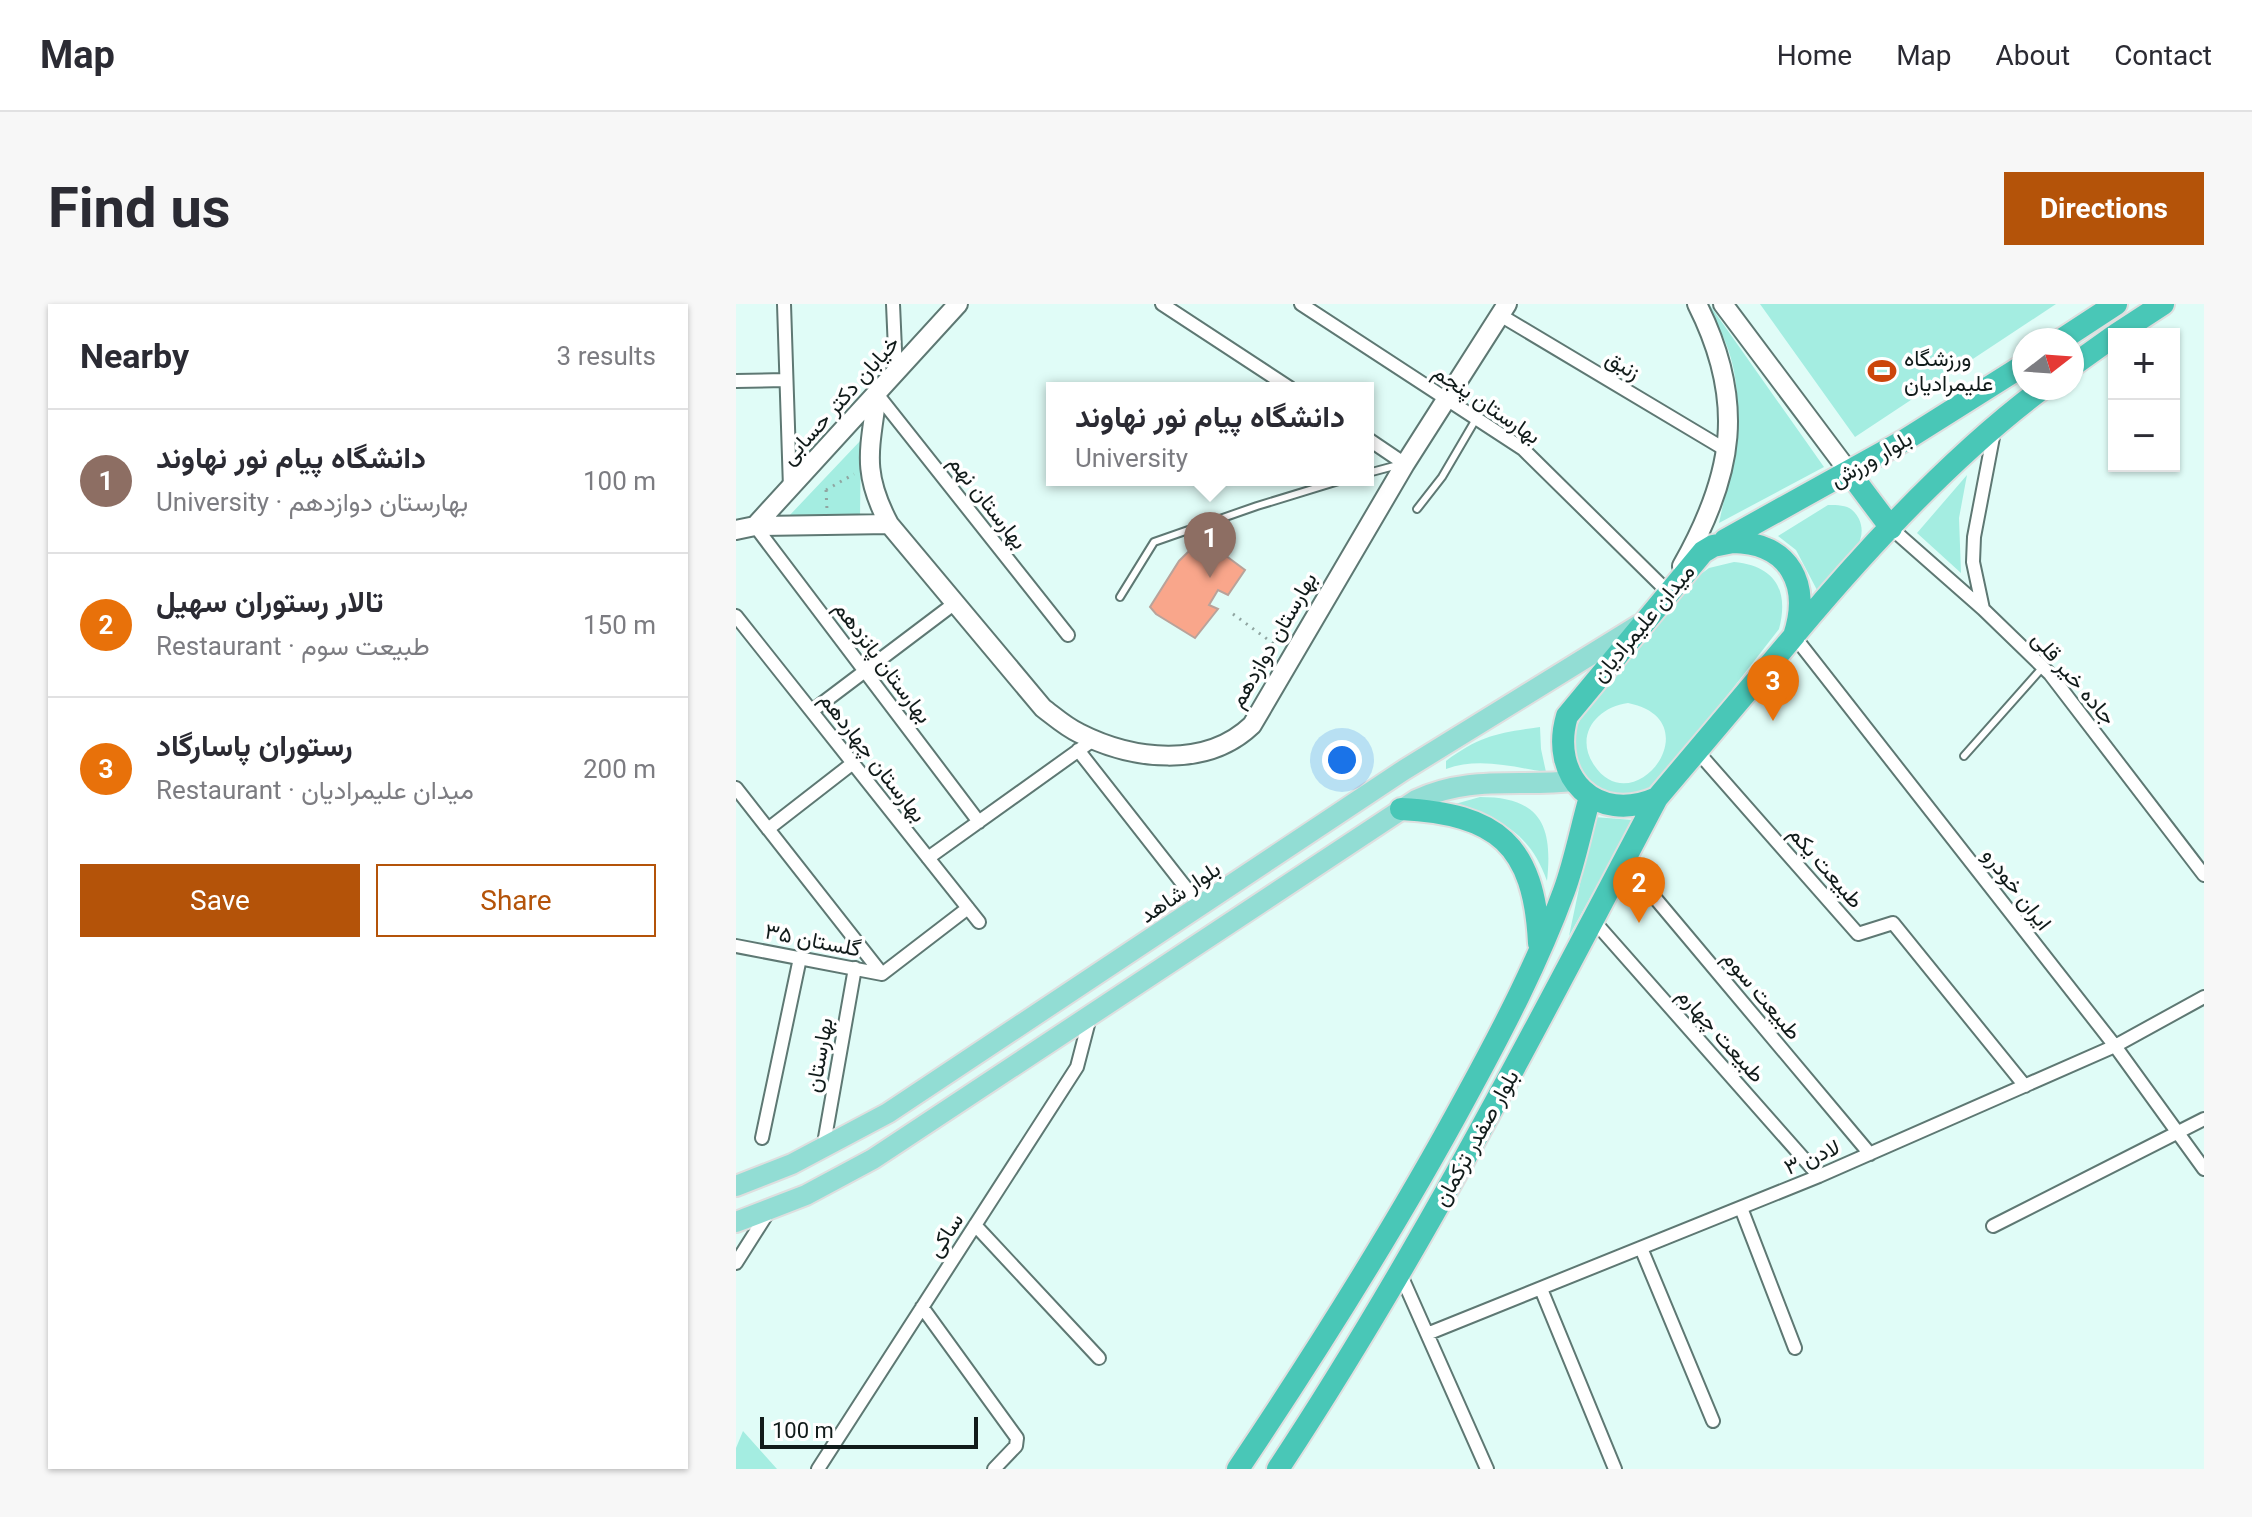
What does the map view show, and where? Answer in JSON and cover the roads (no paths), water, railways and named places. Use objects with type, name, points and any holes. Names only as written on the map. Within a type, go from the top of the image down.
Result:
[{"type":"highway","points":[[2079,328],[2116,304]]},
{"type":"highway","points":[[2127,328],[2163,304]]},
{"type":"highway","points":[[2084,358],[2108,341]]},
{"type":"highway","name":"بلوار ورزش","points":[[1713,546],[1918,432],[2012,373]]},
{"type":"highway","points":[[1794,636],[1834,587],[1932,486],[2029,400]]},
{"type":"highway","points":[[1849,472],[1891,528]]},
{"type":"highway","name":"میدان علیمرادیان","points":[[1582,789],[1566,765],[1562,747],[1567,716],[1667,591],[1703,552],[1713,546],[1753,542],[1771,550],[1787,563],[1798,582],[1802,602],[1794,636],[1657,798]]},
{"type":"highway","points":[[1582,789],[1604,804],[1621,807],[1640,806],[1657,798]]},
{"type":"highway","name":"بلوار صفدر ترکمان","points":[[1238,1469],[1416,1186],[1505,1024],[1565,889],[1582,789]]},
{"type":"highway","name":"بلوار صفدر ترکمان","points":[[1278,1469],[1340,1375],[1482,1130],[1657,798]]},
{"type":"highway","points":[[1401,809],[1436,811],[1468,818],[1488,827],[1511,847],[1532,889],[1539,952]]},
{"type":"main road","name":"بلوار شاهد","points":[[736,1186],[823,1149],[934,1085],[1404,770],[1642,623]]},
{"type":"main road","points":[[736,1222],[806,1195],[873,1159],[1401,809],[1439,790],[1462,784],[1582,789]]},
{"type":"street","points":[[784,304],[790,491]]},
{"type":"street","points":[[893,304],[896,373]]},
{"type":"street","name":"خیابان دکتر حسابی","points":[[755,526],[958,304]]},
{"type":"street","points":[[1162,304],[1281,382]]},
{"type":"street","name":"بهارستان پنجم","points":[[1301,304],[1523,449],[1667,591]]},
{"type":"street","points":[[1667,591],[1701,533],[1715,501],[1729,429],[1728,391],[1709,327],[1697,304]]},
{"type":"street","points":[[1723,304],[1849,472]]},
{"type":"street","name":"بهارستان دوازدهم","points":[[877,394],[868,467],[877,500],[889,524],[1043,708],[1075,731],[1086,745],[1172,757],[1222,746],[1252,725],[1405,464],[1504,310]]},
{"type":"street","name":"زنبق","points":[[1504,310],[1726,450]]},
{"type":"street","points":[[736,381],[785,380]]},
{"type":"street","name":"بهارستان نهم","points":[[877,394],[1068,635]]},
{"type":"street","points":[[1983,609],[1973,562],[1974,537],[1995,428]]},
{"type":"street","points":[[1374,443],[1405,464]]},
{"type":"street","points":[[736,530],[755,526],[889,524]]},
{"type":"street","name":"بهارستان پانزدهم","points":[[755,526],[979,822]]},
{"type":"street","name":"جاده خیر قلی","points":[[1891,528],[2043,667],[2204,875]]},
{"type":"street","points":[[812,711],[955,603]]},
{"type":"street","name":"بهارستان چهاردهم","points":[[736,616],[979,922]]},
{"type":"street","name":"ایران خودرو","points":[[1794,636],[2115,1046],[2204,1169]]},
{"type":"street","points":[[928,858],[1086,745],[1201,907]]},
{"type":"street","name":"طبیعت یکم","points":[[1697,751],[1858,934],[1893,923],[2025,1086]]},
{"type":"street","points":[[768,829],[853,763]]},
{"type":"street","points":[[736,788],[882,974],[968,908]]},
{"type":"street","name":"طبیعت سوم","points":[[1624,861],[1870,1154]]},
{"type":"street","name":"طبیعت چهارم","points":[[1593,920],[1819,1176]]},
{"type":"street","name":"گلستان ۳۵","points":[[736,946],[882,974]]},
{"type":"street","points":[[762,1138],[800,958]]},
{"type":"street","name":"بهارستان","points":[[823,1149],[855,968]]},
{"type":"street","name":"لادن ۳","points":[[1427,1334],[1870,1154],[2115,1046],[2204,997]]},
{"type":"street","name":"ساکی","points":[[818,1469],[1077,1067],[1090,1017]]},
{"type":"street","points":[[1993,1226],[2204,1119]]},
{"type":"street","points":[[1741,1208],[1795,1348]]},
{"type":"street","points":[[736,1263],[769,1211]]},
{"type":"street","points":[[975,1225],[1099,1358]]},
{"type":"street","points":[[1641,1248],[1713,1421]]},
{"type":"street","points":[[1400,1273],[1487,1469]]},
{"type":"street","points":[[1541,1289],[1615,1469]]},
{"type":"street","points":[[922,1307],[1017,1438],[1016,1446],[994,1469]]},
{"type":"lane","points":[[1417,509],[1442,477],[1476,419]]},
{"type":"lane","points":[[1374,472],[1405,464]]},
{"type":"lane","points":[[1120,597],[1154,542],[1322,486]]},
{"type":"lane","points":[[1964,756],[2043,667]]},
{"type":"place","name":"ورزشگاه علیمرادیان","points":[[1882,371]]},
{"type":"place","name":"دانشگاه پیام نور نهاوند","points":[[1210,578]]},
{"type":"place","name":"رستوران پاسارگاد","points":[[1773,721]]},
{"type":"place","name":"تالار رستوران سهیل","points":[[1639,923]]}]
